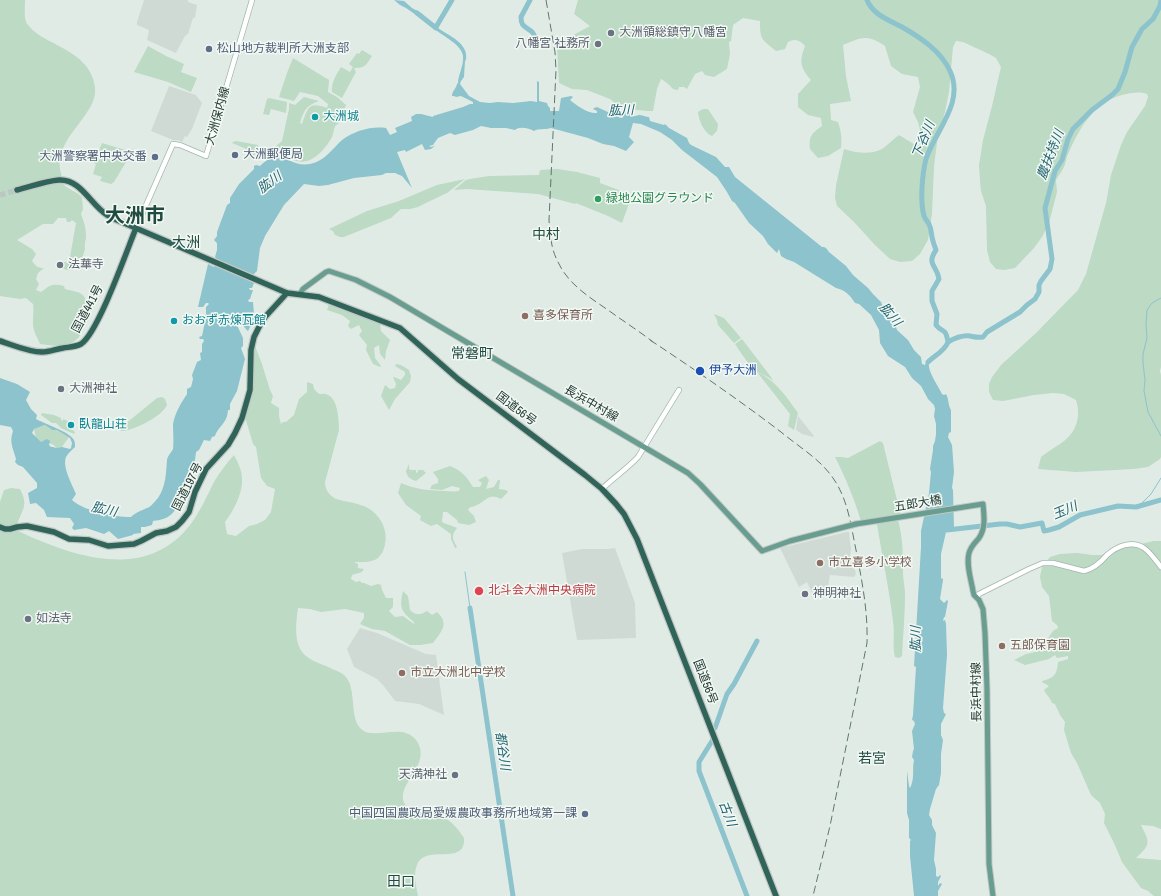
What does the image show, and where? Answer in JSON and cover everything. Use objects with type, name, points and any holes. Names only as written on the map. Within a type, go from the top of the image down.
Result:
[{"type":"highway","name":"国道56号","points":[[17,190],[51,181],[69,181],[83,190],[96,206],[107,215],[136,228],[288,293],[319,297],[392,324],[403,330],[458,379],[602,489],[624,514],[637,539],[776,896]]},
{"type":"highway","name":"国道441号","points":[[0,342],[32,351],[42,352],[73,347],[83,342],[90,333],[100,314],[136,228]]},
{"type":"highway","name":"国道197号","points":[[0,527],[10,529],[27,526],[54,532],[69,539],[89,540],[108,546],[134,544],[156,533],[167,531],[176,527],[189,512],[195,492],[206,469],[228,445],[235,433],[242,418],[249,395],[251,350],[254,337],[265,317],[288,293]]},
{"type":"main road","name":"大洲保内線","points":[[136,228],[173,144],[180,145],[206,156],[252,0]]},
{"type":"main road","name":"長浜中村線","points":[[300,294],[308,284],[329,271],[356,280],[390,297],[688,473],[762,551],[821,532],[864,523]]},
{"type":"main road","points":[[602,489],[633,462],[679,390]]},
{"type":"main road","name":"長浜中村線","points":[[975,505],[983,504],[984,521],[980,537],[973,544],[968,562],[974,595],[983,609],[987,689],[989,864],[992,896]]},
{"type":"main road","name":"五郎大橋","points":[[864,523],[975,505]]},
{"type":"main road","points":[[976,597],[979,594],[1042,563],[1053,563],[1084,571],[1092,568],[1118,547],[1128,545],[1143,547],[1161,567]]},
{"type":"shaded area","points":[[144,0],[188,0],[188,2],[197,5],[195,18],[193,18],[188,34],[185,36],[176,53],[147,40],[149,30],[137,25]]},
{"type":"shaded area","points":[[169,86],[196,95],[202,103],[192,129],[187,137],[185,136],[182,142],[151,131]]},
{"type":"shaded area","points":[[798,416],[814,436],[813,437],[802,434],[796,430]]},
{"type":"shaded area","name":"市立喜多小学校","points":[[849,532],[851,549],[850,558],[856,574],[854,577],[830,575],[827,593],[825,594],[813,595],[807,582],[799,587],[780,548]]},
{"type":"shaded area","points":[[615,548],[635,603],[636,638],[577,640],[562,553],[582,549]]},
{"type":"shaded area","name":"市立大洲北中学校","points":[[360,628],[377,633],[426,654],[436,655],[444,715],[419,704],[395,701],[377,679],[354,667],[347,649]]},
{"type":"green space","points":[[0,0],[25,0],[25,17],[28,25],[39,35],[64,49],[82,62],[91,73],[94,80],[94,98],[90,108],[69,138],[63,149],[60,160],[64,185],[82,197],[83,209],[81,214],[85,225],[86,236],[85,249],[82,258],[78,266],[72,270],[62,268],[64,262],[69,263],[76,223],[72,220],[67,222],[66,218],[58,218],[53,224],[43,224],[17,240],[32,249],[36,254],[32,261],[40,268],[44,268],[38,273],[36,279],[39,284],[36,290],[41,292],[51,285],[60,285],[64,286],[65,289],[81,294],[85,298],[88,320],[79,337],[75,341],[66,345],[56,346],[40,344],[33,327],[33,304],[26,298],[20,299],[0,296]]},
{"type":"green space","points":[[578,0],[1161,0],[1160,459],[1148,467],[1134,469],[1076,472],[1038,469],[1041,457],[1064,441],[1073,431],[1078,416],[1076,400],[1064,394],[1053,393],[1003,401],[993,400],[989,392],[989,384],[992,377],[1001,365],[1036,333],[1078,290],[1086,274],[1106,203],[1111,175],[1121,145],[1127,132],[1145,106],[1148,97],[1147,94],[1134,93],[1112,98],[1096,110],[1083,125],[1068,154],[1064,167],[1056,180],[1057,192],[1049,223],[1042,237],[1015,268],[1004,270],[996,269],[990,262],[987,250],[986,206],[981,191],[979,165],[983,140],[1001,67],[996,58],[963,42],[956,41],[953,47],[949,92],[938,135],[934,166],[932,214],[928,240],[920,254],[912,261],[900,262],[890,259],[874,244],[837,206],[835,198],[836,185],[844,149],[853,152],[868,153],[877,151],[882,149],[899,135],[917,146],[920,145],[922,137],[918,122],[913,112],[920,87],[918,77],[902,74],[891,66],[885,46],[869,38],[855,40],[843,45],[846,76],[851,101],[830,104],[831,120],[838,122],[840,128],[841,148],[828,156],[818,158],[810,149],[810,138],[813,133],[822,126],[821,118],[808,115],[798,107],[798,94],[811,80],[803,68],[801,60],[805,46],[801,42],[795,40],[788,42],[785,49],[776,51],[761,36],[760,21],[743,18],[733,25],[731,41],[729,42],[730,54],[727,69],[714,77],[705,75],[702,71],[695,74],[687,89],[684,87],[679,87],[678,90],[674,89],[661,79],[657,89],[653,111],[636,110],[619,105],[610,99],[587,90],[572,89],[559,83],[557,44],[590,26],[574,14]]},
{"type":"green space","points":[[148,46],[184,64],[181,72],[197,78],[191,92],[168,82],[134,72]]},
{"type":"green space","points":[[362,50],[372,56],[365,65],[354,68],[356,72],[342,98],[332,92],[334,79],[341,67],[350,72],[353,67],[349,64],[357,53],[359,54]]},
{"type":"green space","points":[[293,58],[329,80],[328,92],[337,97],[346,105],[338,124],[335,127],[332,137],[325,148],[313,159],[302,162],[274,154],[275,147],[282,141],[289,103],[295,105],[304,97],[319,101],[306,109],[300,123],[302,124],[310,107],[316,105],[327,108],[328,104],[318,96],[300,92],[294,101],[279,97]]},
{"type":"green space","points":[[269,98],[287,102],[286,113],[271,109],[269,115],[263,114],[267,99]]},
{"type":"green space","points":[[708,109],[718,124],[717,131],[712,136],[704,129],[699,119],[698,112]]},
{"type":"green space","points":[[236,141],[258,145],[259,151],[251,158],[247,156],[249,150],[232,143]]},
{"type":"green space","points":[[102,143],[132,152],[114,182],[111,184],[100,181],[102,177],[93,174],[96,164],[94,163]]},
{"type":"green space","points":[[557,169],[600,178],[600,183],[632,195],[622,223],[576,203],[575,204],[538,194],[467,189],[454,190],[466,180],[470,179],[489,176],[539,175],[540,170]]},
{"type":"green space","points":[[465,179],[447,193],[418,207],[401,209],[391,218],[344,237],[335,235],[333,231],[329,229],[367,211],[399,201],[437,185]]},
{"type":"green space","points":[[329,304],[380,323],[381,331],[390,340],[386,351],[385,360],[380,354],[379,345],[374,348],[375,358],[381,366],[380,367],[373,364],[366,350],[367,345],[359,335],[362,331],[359,325],[351,329],[348,326],[350,321],[342,315],[327,310]]},
{"type":"green space","points":[[714,314],[724,318],[741,338],[734,343],[718,325]]},
{"type":"green space","points":[[742,339],[773,381],[767,376],[756,371],[745,358],[735,344]]},
{"type":"green space","points":[[255,346],[273,396],[271,403],[279,408],[281,424],[286,422],[294,415],[299,399],[307,392],[307,382],[313,384],[314,389],[319,394],[326,394],[331,397],[336,405],[339,430],[325,485],[329,494],[336,499],[361,505],[368,508],[378,516],[384,527],[386,539],[383,551],[378,558],[366,562],[354,562],[358,564],[358,568],[364,569],[362,572],[352,575],[351,579],[371,586],[378,584],[381,585],[386,598],[393,598],[393,607],[389,611],[395,617],[403,616],[414,624],[414,622],[402,609],[401,601],[403,591],[408,596],[410,610],[412,612],[418,614],[427,611],[432,615],[437,612],[441,616],[444,624],[441,632],[433,643],[410,645],[385,631],[372,629],[360,624],[364,618],[364,613],[345,609],[321,612],[298,608],[296,634],[299,646],[308,658],[340,672],[346,677],[351,689],[355,718],[361,729],[373,733],[403,732],[416,740],[420,749],[420,758],[418,766],[405,789],[403,797],[405,804],[411,811],[441,816],[446,819],[455,826],[464,838],[463,847],[459,851],[452,853],[436,854],[421,859],[415,872],[418,896],[0,896],[0,502],[4,490],[11,488],[20,489],[23,495],[24,507],[17,525],[12,527],[16,530],[37,540],[83,555],[107,559],[130,559],[152,554],[172,543],[190,525],[216,478],[234,455],[241,470],[242,484],[237,502],[225,522],[227,534],[236,536],[249,526],[265,520],[271,512],[275,489],[267,486],[261,478],[256,447],[253,444],[245,417],[254,387],[253,359]]},
{"type":"green space","points":[[396,364],[409,370],[411,376],[410,382],[395,399],[389,410],[381,396],[385,385],[390,389],[395,388],[396,384],[393,377],[401,380],[405,375],[405,372],[395,366]]},
{"type":"green space","points":[[757,372],[769,379],[784,393],[798,413],[794,430],[788,426],[790,414]]},
{"type":"green space","points":[[162,397],[165,399],[167,405],[164,410],[139,426],[121,431],[120,428],[157,398]]},
{"type":"green space","points":[[42,413],[54,415],[61,418],[63,421],[63,419],[68,421],[67,425],[70,426],[70,428],[75,432],[74,434],[61,428],[56,423],[52,423],[41,415]]},
{"type":"green space","points":[[45,425],[52,430],[57,430],[69,437],[62,447],[56,448],[54,445],[49,443],[50,441],[41,442],[36,438],[34,429]]},
{"type":"green space","points":[[880,441],[883,443],[900,514],[861,521],[850,489],[835,457],[848,458]]},
{"type":"green space","points":[[409,464],[409,469],[416,470],[416,473],[418,470],[423,470],[426,473],[416,481],[412,479],[406,473]]},
{"type":"green space","points":[[450,466],[463,474],[473,487],[480,487],[482,483],[478,480],[486,476],[489,480],[486,489],[494,487],[498,480],[500,480],[499,489],[506,490],[508,492],[501,499],[493,496],[470,507],[468,510],[474,516],[476,522],[469,525],[458,523],[457,520],[447,512],[443,512],[442,522],[457,528],[453,536],[453,540],[457,547],[455,548],[451,539],[451,534],[437,524],[431,526],[420,520],[421,516],[406,505],[398,493],[401,483],[422,489],[459,491],[460,488],[452,486],[442,490],[430,489],[432,485],[438,483],[438,479],[433,472]]},
{"type":"green space","points":[[898,520],[902,540],[905,594],[902,656],[899,658],[895,657],[894,652],[894,626],[877,524]]},
{"type":"green space","points":[[1154,541],[1161,541],[1161,829],[1153,826],[1141,825],[1148,843],[1136,858],[1161,860],[1161,896],[1154,896],[1141,888],[1122,862],[1104,823],[1105,814],[1100,803],[1091,795],[1071,753],[1064,730],[1065,722],[1055,704],[1052,703],[1044,690],[1049,686],[1042,681],[1052,677],[1056,673],[1058,662],[1068,659],[1068,656],[1057,658],[1055,655],[1049,659],[1025,665],[1014,660],[1026,654],[1039,651],[1053,631],[1058,628],[1052,621],[1049,596],[1042,587],[1040,577],[1042,567],[1050,557],[1060,554],[1077,553],[1101,555],[1122,548]]},
{"type":"water","name":"肱川","points":[[394,0],[404,1],[421,13],[434,25],[439,20],[441,21],[438,28],[461,45],[466,54],[466,60],[464,77],[460,84],[469,96],[480,102],[537,102],[537,81],[539,82],[539,101],[547,103],[550,111],[559,111],[561,98],[571,96],[573,97],[570,100],[586,111],[597,113],[597,111],[593,109],[597,107],[621,118],[623,117],[624,112],[633,116],[639,115],[649,117],[650,121],[665,124],[669,128],[687,138],[691,145],[716,157],[725,167],[729,167],[735,177],[822,247],[826,248],[868,288],[881,302],[887,316],[895,324],[897,330],[908,340],[914,350],[921,357],[922,364],[925,365],[927,360],[933,357],[929,362],[930,370],[942,394],[946,394],[951,410],[951,432],[949,433],[948,437],[952,445],[954,472],[952,488],[954,528],[952,532],[946,532],[941,554],[941,578],[943,578],[943,580],[940,599],[944,603],[947,600],[948,601],[943,621],[945,620],[946,624],[947,655],[943,708],[944,713],[946,714],[941,724],[941,735],[943,740],[939,785],[936,789],[929,815],[936,833],[934,860],[936,876],[941,876],[938,886],[940,883],[942,884],[938,891],[938,896],[914,896],[910,856],[911,840],[909,838],[909,820],[907,813],[907,771],[910,788],[914,760],[912,757],[914,749],[912,731],[915,724],[912,720],[916,667],[914,666],[921,531],[929,493],[930,469],[936,434],[934,405],[905,367],[888,356],[880,343],[879,330],[871,315],[859,304],[855,303],[845,292],[781,256],[779,249],[777,253],[768,244],[763,236],[749,223],[732,201],[717,177],[660,132],[641,124],[633,123],[629,137],[634,142],[626,151],[588,138],[551,128],[534,131],[524,128],[515,130],[481,126],[473,130],[455,135],[450,133],[438,138],[433,145],[429,146],[435,146],[431,149],[425,150],[422,144],[406,152],[405,150],[397,152],[412,188],[402,176],[395,173],[354,178],[328,185],[319,186],[304,184],[284,205],[265,236],[260,248],[257,271],[253,275],[254,283],[252,288],[249,288],[250,290],[253,290],[250,299],[248,300],[249,302],[253,302],[254,314],[256,315],[248,331],[239,320],[236,323],[243,338],[243,346],[241,348],[245,359],[237,391],[230,404],[230,410],[228,410],[225,421],[215,436],[212,437],[210,441],[204,440],[199,450],[196,452],[195,460],[188,472],[187,480],[184,485],[184,491],[180,493],[181,501],[173,513],[163,519],[153,521],[152,525],[141,527],[141,533],[118,539],[109,531],[104,534],[86,528],[74,530],[72,528],[74,524],[70,518],[47,517],[44,510],[36,503],[30,504],[28,493],[37,488],[37,483],[23,467],[15,462],[16,459],[11,442],[13,431],[11,427],[0,425],[0,378],[17,384],[30,392],[26,400],[31,409],[37,415],[36,419],[63,431],[74,440],[75,447],[66,457],[65,461],[68,476],[76,494],[72,500],[92,511],[131,517],[151,505],[158,498],[163,489],[167,460],[173,449],[174,420],[178,408],[187,394],[187,389],[191,387],[193,379],[192,375],[197,362],[201,360],[200,353],[202,352],[202,344],[204,341],[199,337],[202,336],[207,318],[206,307],[209,304],[206,303],[203,307],[198,307],[208,264],[214,267],[217,260],[215,257],[217,243],[214,240],[217,236],[217,232],[227,205],[230,203],[230,198],[239,184],[254,169],[254,166],[260,166],[268,159],[280,156],[295,163],[310,164],[320,160],[342,140],[357,132],[374,128],[386,128],[390,135],[397,132],[395,128],[412,121],[411,117],[416,114],[433,117],[473,104],[473,102],[461,96],[452,96],[458,83],[463,63],[462,52],[452,41],[436,30],[425,18],[419,17]],"holes":[[[45,425],[52,430],[57,430],[70,438],[72,443],[71,448],[51,447],[49,445],[50,441],[47,439],[41,442],[32,433],[34,429]]]},
{"type":"waterway","points":[[436,27],[452,0]]},
{"type":"waterway","points":[[530,0],[521,17],[521,20],[524,26],[533,33],[536,40]]},
{"type":"waterway","name":"下谷川","points":[[867,0],[873,10],[877,13],[916,36],[936,51],[950,71],[954,83],[954,94],[951,106],[926,159],[923,173],[922,196],[924,216],[930,226],[932,239],[936,250],[932,259],[939,279],[932,291],[932,301],[937,314],[936,325],[945,332],[948,342]]},
{"type":"waterway","name":"農扶持川","points":[[928,362],[942,351],[948,342],[964,336],[983,337],[987,332],[1020,312],[1035,299],[1039,292],[1039,285],[1050,269],[1052,259],[1045,208],[1055,171],[1062,160],[1068,139],[1073,129],[1092,110],[1118,89],[1125,72],[1132,47],[1142,29],[1153,19],[1160,6],[1161,0]]},
{"type":"waterway","points":[[417,13],[436,28]]},
{"type":"waterway","points":[[1161,298],[1152,303],[1147,310],[1147,338],[1143,354],[1145,380],[1144,391],[1148,412],[1161,436]]},
{"type":"waterway","points":[[1139,506],[1151,494],[1161,478]]},
{"type":"waterway","name":"玉川","points":[[947,530],[1000,524],[1020,527],[1042,523],[1044,531],[1059,527],[1080,515],[1118,506],[1136,507],[1161,500]]},
{"type":"waterway","points":[[465,572],[470,608]]},
{"type":"waterway","name":"都谷川","points":[[470,608],[513,896]]},
{"type":"waterway","name":"古川","points":[[715,728],[727,694],[757,641]]},
{"type":"waterway","name":"古川","points":[[712,741],[699,762],[699,771],[747,896]]},
{"type":"tunnel","points":[[0,195],[17,190]]},
{"type":"railway","points":[[546,0],[555,52],[556,70],[549,220],[552,247],[562,270],[573,283],[594,300],[653,342]]},
{"type":"railway","points":[[650,340],[733,396],[816,459],[833,478],[846,504],[864,596],[867,619],[867,643],[830,826],[813,896]]},
{"type":"place","name":"大洲領総鎮守八幡宮","points":[[611,33]]},
{"type":"place","name":"八幡宮 社務所","points":[[598,44]]},
{"type":"place","name":"松山地方裁判所大洲支部","points":[[209,49]]},
{"type":"place","name":"大洲城","points":[[315,117]]},
{"type":"place","name":"大洲郵便局","points":[[235,155]]},
{"type":"place","name":"大洲警察署中央交番","points":[[155,157]]},
{"type":"place","name":"緑地公園グラウンド","points":[[598,199]]},
{"type":"place","name":"法華寺","points":[[60,265]]},
{"type":"place","name":"喜多保育所","points":[[525,316]]},
{"type":"place","name":"おおず赤煉瓦館","points":[[174,321]]},
{"type":"place","name":"伊予大洲","points":[[700,371]]},
{"type":"place","name":"大洲神社","points":[[61,389]]},
{"type":"place","name":"臥龍山荘","points":[[71,425]]},
{"type":"place","name":"市立喜多小学校","points":[[820,563]]},
{"type":"place","name":"北斗会大洲中央病院","points":[[479,591]]},
{"type":"place","name":"神明神社","points":[[805,594]]},
{"type":"place","name":"如法寺","points":[[28,619]]},
{"type":"place","name":"五郎保育園","points":[[1002,646]]},
{"type":"place","name":"市立大洲北中学校","points":[[402,673]]},
{"type":"place","name":"天満神社","points":[[455,775]]},
{"type":"place","name":"中国四国農政局愛媛農政事務所地域第一課","points":[[585,814]]},
{"type":"district","name":"大洲市","points":[[135,217]]},
{"type":"district","name":"中村","points":[[546,235]]},
{"type":"district","name":"大洲","points":[[186,243]]},
{"type":"district","name":"常磐町","points":[[472,354]]},
{"type":"district","name":"若宮","points":[[872,759]]},
{"type":"district","name":"田口","points":[[401,882]]}]
